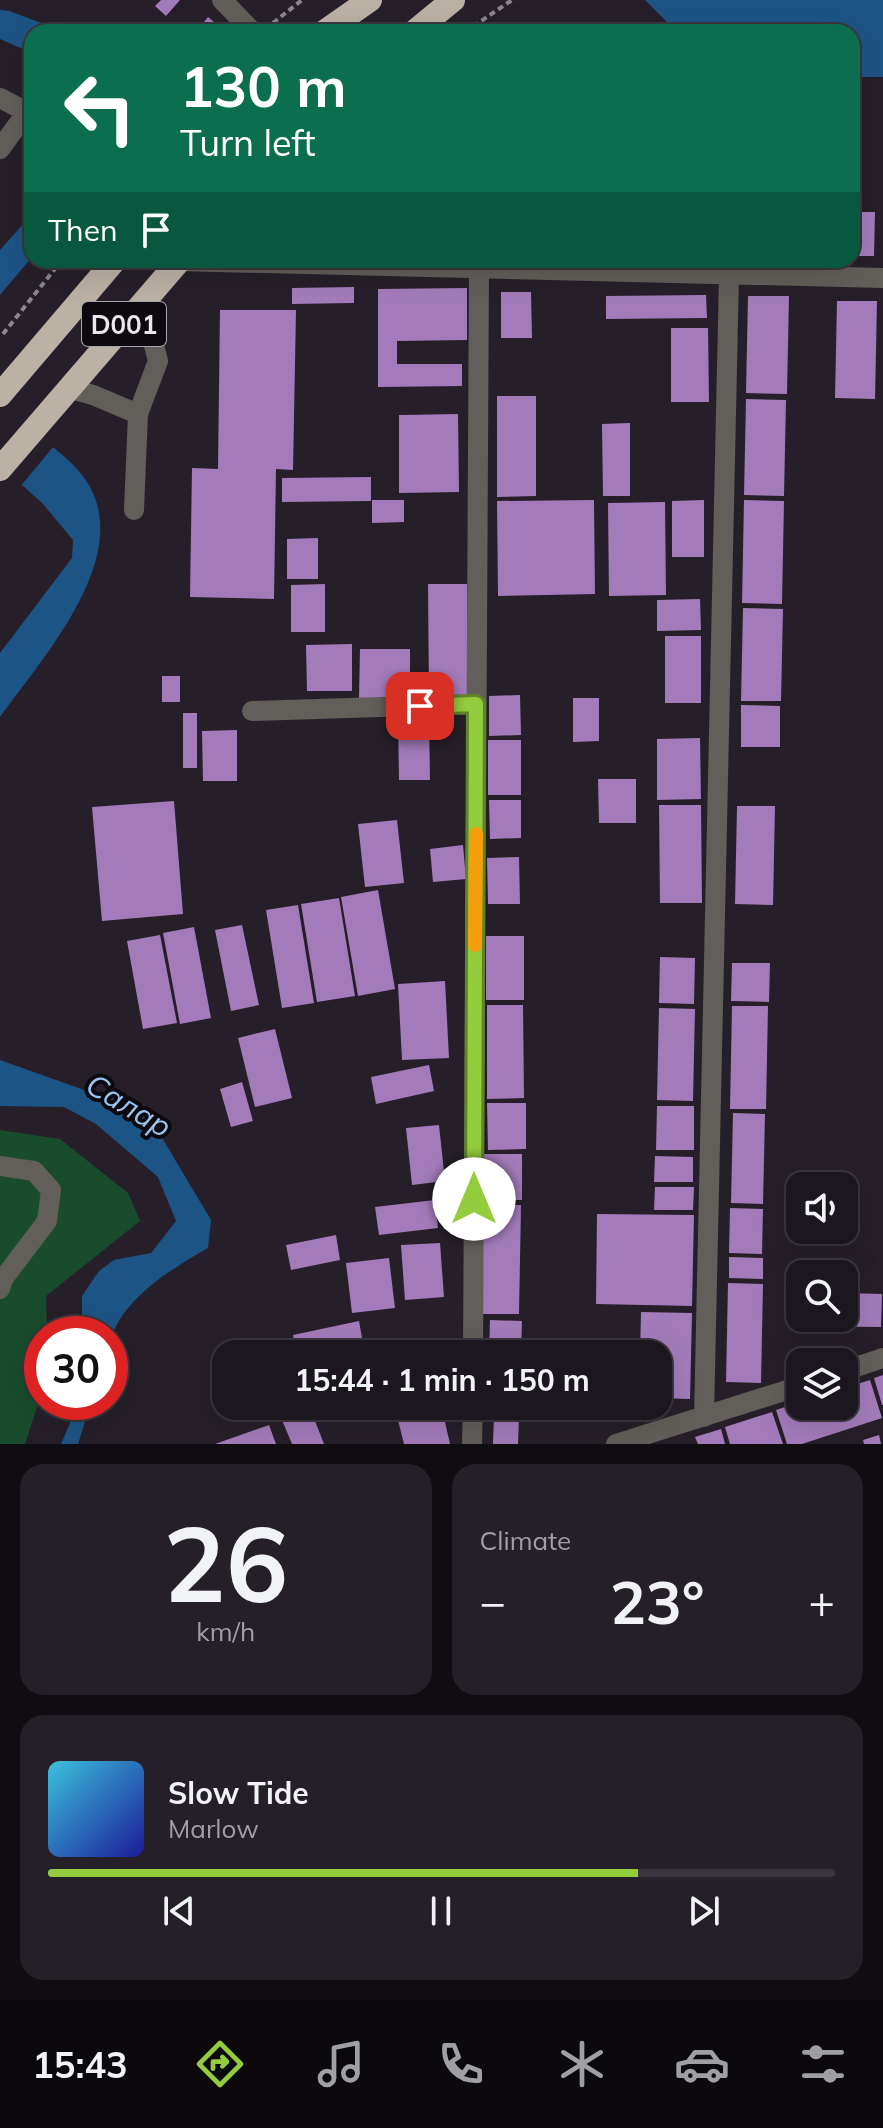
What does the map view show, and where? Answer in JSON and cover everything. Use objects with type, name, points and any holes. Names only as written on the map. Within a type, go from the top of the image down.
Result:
[{"type":"highway","points":[[336,24],[370,0]]},
{"type":"highway","points":[[424,24],[453,0]]},
{"type":"highway","name":"D001","points":[[0,395],[108,268]]},
{"type":"highway","name":"D001","points":[[68,388],[173,268]]},
{"type":"highway","points":[[0,469],[68,388]]},
{"type":"street","points":[[222,0],[255,24]]},
{"type":"street","points":[[0,98],[24,110]]},
{"type":"street","points":[[0,149],[24,116]]},
{"type":"street","points":[[412,268],[883,278]]},
{"type":"street","points":[[473,1340],[479,270]]},
{"type":"street","points":[[704,1417],[729,276]]},
{"type":"street","points":[[134,510],[138,414],[158,361],[143,303]]},
{"type":"street","points":[[68,388],[138,414]]},
{"type":"street","points":[[252,711],[476,704]]},
{"type":"street","points":[[0,1166],[34,1171],[51,1190],[47,1221],[3,1279],[0,1289]]},
{"type":"street","points":[[858,1366],[883,1358]]},
{"type":"street","points":[[616,1444],[786,1391]]},
{"type":"street","points":[[472,1444],[473,1420]]},
{"type":"path","points":[[269,24],[302,0]]},
{"type":"path","points":[[477,24],[512,0]]},
{"type":"path","points":[[3,334],[56,268]]},
{"type":"green space","points":[[0,1130],[60,1139],[128,1193],[140,1221],[46,1296],[47,1316],[24,1316],[24,1420],[33,1420],[25,1444],[0,1444]]},
{"type":"water","points":[[645,0],[883,0],[883,77],[860,77],[860,24],[669,24]]},
{"type":"water","points":[[0,10],[44,24],[24,24],[24,50],[0,39]]},
{"type":"water","points":[[24,223],[24,266],[0,295],[0,250]]},
{"type":"water","points":[[0,408],[77,469],[95,499],[100,531],[95,564],[81,598],[62,632],[0,717],[0,653],[72,558],[73,540],[43,504],[0,465]]},
{"type":"water","name":"Салар","points":[[0,1060],[87,1091],[122,1097],[149,1116],[211,1220],[208,1248],[150,1286],[123,1316],[82,1316],[82,1296],[99,1271],[114,1260],[151,1253],[176,1221],[158,1177],[96,1124],[64,1107],[0,1106]]},
{"type":"water","points":[[71,1420],[85,1420],[78,1444],[61,1444]]},
{"type":"pier","points":[[0,404],[54,446],[19,488],[0,470]]},
{"type":"building","points":[[161,0],[180,0],[166,16],[155,6]]},
{"type":"building","points":[[208,17],[216,24],[202,24]]},
{"type":"building","points":[[860,212],[875,212],[874,256],[860,256]]},
{"type":"building","points":[[354,287],[354,303],[292,304],[292,288]]},
{"type":"building","points":[[467,288],[467,340],[397,341],[397,364],[462,364],[462,386],[378,387],[378,289]]},
{"type":"building","points":[[501,292],[531,292],[532,338],[501,338]]},
{"type":"building","points":[[706,295],[707,318],[606,319],[606,296]]},
{"type":"building","points":[[748,296],[789,296],[787,394],[746,393]]},
{"type":"building","points":[[837,301],[877,301],[875,399],[835,398]]},
{"type":"building","points":[[220,310],[296,310],[293,470],[276,469],[274,599],[190,597],[192,468],[218,469]]},
{"type":"building","points":[[671,328],[708,328],[709,402],[671,402]]},
{"type":"building","points":[[497,396],[536,396],[536,496],[497,497]]},
{"type":"building","points":[[746,399],[786,400],[784,496],[744,495]]},
{"type":"building","points":[[458,414],[459,492],[399,493],[399,415]]},
{"type":"building","points":[[630,423],[630,496],[603,496],[602,424]]},
{"type":"building","points":[[371,477],[371,501],[282,502],[282,478]]},
{"type":"building","points":[[372,500],[404,500],[404,522],[372,523]]},
{"type":"building","points":[[594,500],[595,594],[498,596],[497,501]]},
{"type":"building","points":[[704,500],[704,557],[672,557],[672,501]]},
{"type":"building","points":[[744,500],[784,501],[782,604],[742,603]]},
{"type":"building","points":[[665,502],[666,595],[609,596],[608,503]]},
{"type":"building","points":[[318,538],[318,579],[287,579],[287,539]]},
{"type":"building","points":[[325,584],[325,632],[291,632],[291,585]]},
{"type":"building","points":[[428,584],[467,584],[468,697],[429,698]]},
{"type":"building","points":[[700,599],[701,630],[657,631],[657,600]]},
{"type":"building","points":[[743,608],[783,609],[781,701],[741,701]]},
{"type":"building","points":[[665,636],[701,636],[701,703],[665,703]]},
{"type":"building","points":[[352,644],[352,691],[307,691],[306,645]]},
{"type":"building","points":[[360,649],[410,649],[410,698],[359,698]]},
{"type":"building","points":[[162,676],[180,676],[180,702],[162,702]]},
{"type":"building","points":[[520,695],[521,735],[489,736],[489,696]]},
{"type":"building","points":[[573,698],[599,698],[599,741],[573,742]]},
{"type":"building","points":[[741,705],[780,706],[780,747],[741,747]]},
{"type":"building","points":[[183,713],[197,713],[197,768],[183,768]]},
{"type":"building","points":[[398,717],[429,717],[430,780],[399,780]]},
{"type":"building","points":[[237,730],[237,781],[203,781],[202,731]]},
{"type":"building","points":[[700,738],[701,799],[657,800],[657,739]]},
{"type":"building","points":[[488,740],[521,740],[521,795],[488,795]]},
{"type":"building","points":[[598,779],[636,779],[636,823],[599,823]]},
{"type":"building","points":[[489,800],[521,800],[521,838],[490,839]]},
{"type":"building","points":[[174,801],[183,914],[102,921],[92,807]]},
{"type":"building","points":[[659,805],[701,805],[702,903],[660,903]]},
{"type":"building","points":[[737,806],[775,806],[773,905],[735,904]]},
{"type":"building","points":[[397,820],[404,883],[365,887],[358,824]]},
{"type":"building","points":[[463,845],[466,879],[433,882],[430,849]]},
{"type":"building","points":[[519,857],[520,904],[488,904],[487,858]]},
{"type":"building","points":[[378,890],[395,989],[358,996],[341,897]]},
{"type":"building","points":[[339,898],[355,996],[317,1002],[301,904]]},
{"type":"building","points":[[298,905],[314,1003],[282,1008],[266,910]]},
{"type":"building","points":[[242,925],[259,1005],[231,1011],[215,930]]},
{"type":"building","points":[[194,927],[211,1018],[180,1024],[163,933]]},
{"type":"building","points":[[160,935],[177,1023],[143,1029],[127,941]]},
{"type":"building","points":[[486,936],[524,936],[524,1000],[486,1000]]},
{"type":"building","points":[[660,957],[695,958],[694,1004],[659,1003]]},
{"type":"building","points":[[732,963],[770,963],[769,1002],[731,1001]]},
{"type":"building","points":[[445,981],[449,1058],[402,1060],[398,984]]},
{"type":"building","points":[[487,1005],[523,1005],[524,1098],[487,1099]]},
{"type":"building","points":[[732,1006],[768,1006],[766,1109],[730,1109]]},
{"type":"building","points":[[659,1008],[695,1009],[693,1101],[657,1100]]},
{"type":"building","points":[[275,1029],[292,1098],[255,1107],[238,1038]]},
{"type":"building","points":[[429,1065],[434,1091],[376,1104],[371,1077]]},
{"type":"building","points":[[242,1082],[253,1121],[231,1127],[220,1089]]},
{"type":"building","points":[[487,1103],[526,1103],[526,1149],[488,1150]]},
{"type":"building","points":[[657,1106],[694,1106],[694,1150],[656,1150]]},
{"type":"building","points":[[733,1113],[765,1114],[763,1204],[731,1203]]},
{"type":"building","points":[[439,1125],[445,1181],[412,1185],[406,1128]]},
{"type":"building","points":[[484,1154],[522,1154],[522,1200],[483,1200]]},
{"type":"building","points":[[655,1156],[693,1157],[693,1182],[654,1182]]},
{"type":"building","points":[[655,1187],[694,1187],[693,1210],[654,1210]]},
{"type":"building","points":[[435,1200],[438,1228],[379,1235],[375,1207]]},
{"type":"building","points":[[482,1205],[521,1205],[519,1314],[481,1314]]},
{"type":"building","points":[[730,1208],[763,1209],[762,1254],[729,1253]]},
{"type":"building","points":[[597,1214],[694,1215],[692,1306],[596,1304]]},
{"type":"building","points":[[336,1235],[340,1260],[291,1270],[286,1245]]},
{"type":"building","points":[[440,1243],[444,1297],[405,1300],[401,1245]]},
{"type":"building","points":[[729,1257],[763,1258],[763,1279],[729,1278]]},
{"type":"building","points":[[389,1258],[395,1308],[352,1313],[346,1263]]},
{"type":"building","points":[[728,1283],[763,1284],[761,1383],[726,1382]]},
{"type":"building","points":[[858,1293],[882,1294],[881,1327],[858,1327]]},
{"type":"building","points":[[641,1312],[692,1313],[690,1399],[672,1398],[672,1340],[640,1340]]},
{"type":"building","points":[[490,1320],[522,1321],[521,1340],[489,1340]]},
{"type":"building","points":[[359,1321],[362,1340],[294,1340],[293,1335]]},
{"type":"building","points":[[883,1375],[883,1405],[882,1405],[874,1378]]},
{"type":"building","points":[[870,1380],[882,1418],[802,1444],[787,1444],[776,1410],[786,1407],[786,1420],[858,1420],[858,1384]]},
{"type":"building","points":[[772,1412],[783,1444],[730,1444],[725,1427]]},
{"type":"building","points":[[282,1420],[315,1420],[324,1444],[292,1444]]},
{"type":"building","points":[[398,1420],[445,1420],[450,1444],[404,1444]]},
{"type":"building","points":[[494,1420],[519,1420],[518,1444],[493,1444]]},
{"type":"building","points":[[269,1425],[276,1444],[215,1444]]},
{"type":"building","points":[[721,1429],[725,1444],[698,1444],[695,1437]]},
{"type":"building","points":[[879,1435],[881,1444],[864,1444],[863,1440]]},
{"type":"slow traffic","points":[[475,945],[476,834]]},
{"type":"route","points":[[420,706],[476,704],[474,1199]]}]
